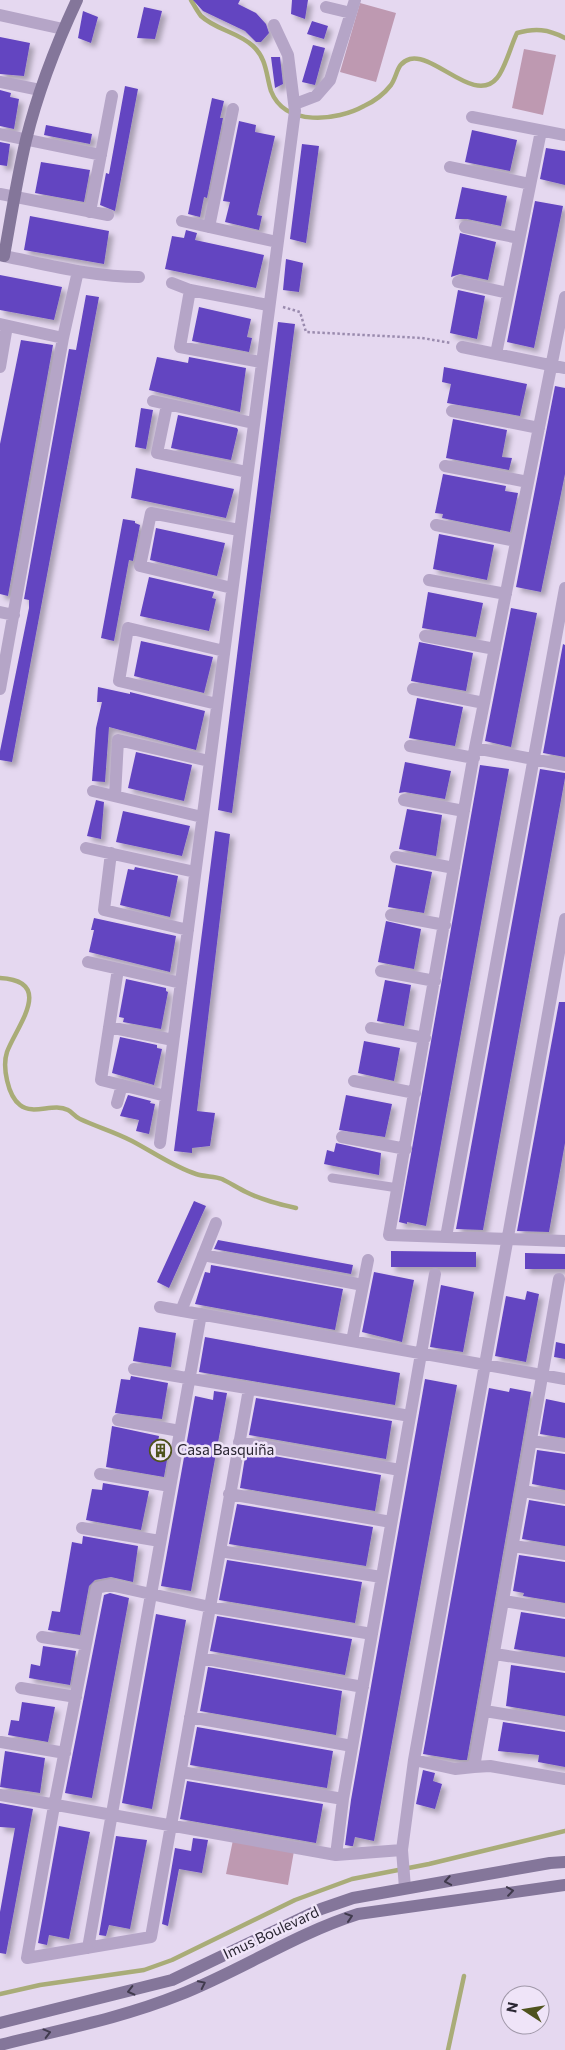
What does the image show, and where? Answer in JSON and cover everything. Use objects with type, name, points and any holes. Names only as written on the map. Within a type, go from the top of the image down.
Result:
[{"type":"main road","points":[[2,256],[26,139],[40,90],[63,29],[77,0]]},
{"type":"main road","name":"Imus Boulevard","points":[[0,2023],[172,1980],[321,1909],[405,1883],[550,1862],[565,1862]]},
{"type":"main road","name":"Imus Boulevard","points":[[0,2046],[147,2007],[180,1995],[325,1925],[358,1914],[565,1885]]},
{"type":"street","points":[[295,108],[316,96],[330,80],[355,0]]},
{"type":"street","points":[[326,7],[351,14]]},
{"type":"street","points":[[0,15],[63,29]]},
{"type":"street","points":[[160,1143],[260,362],[295,108],[288,55],[274,25]]},
{"type":"street","points":[[0,82],[40,90]]},
{"type":"street","points":[[90,212],[112,96]]},
{"type":"street","points":[[209,227],[233,109]]},
{"type":"street","points":[[472,117],[565,135]]},
{"type":"street","points":[[496,354],[540,131]]},
{"type":"street","points":[[0,134],[101,155]]},
{"type":"street","points":[[450,167],[530,184]]},
{"type":"street","points":[[0,194],[108,215]]},
{"type":"street","points":[[182,221],[277,242]]},
{"type":"street","points":[[465,227],[519,238]]},
{"type":"street","points":[[2,256],[109,276],[139,277]]},
{"type":"street","points":[[0,689],[63,338],[78,271]]},
{"type":"street","points":[[458,282],[508,293]]},
{"type":"street","points":[[172,283],[190,290],[268,305]]},
{"type":"street","points":[[190,290],[180,346],[260,362]]},
{"type":"street","points":[[565,297],[484,703],[406,1149],[389,1235],[565,1241]]},
{"type":"street","points":[[0,367],[4,325],[63,338]]},
{"type":"street","points":[[462,347],[565,368]]},
{"type":"street","points":[[153,402],[253,423]]},
{"type":"street","points":[[167,405],[158,453],[247,472]]},
{"type":"street","points":[[452,411],[539,428]]},
{"type":"street","points":[[445,466],[528,482]]},
{"type":"street","points":[[232,588],[140,566],[151,512],[239,530]]},
{"type":"street","points":[[436,525],[516,541]]},
{"type":"street","points":[[429,580],[506,594]]},
{"type":"street","points":[[446,1237],[532,759],[565,588]]},
{"type":"street","points":[[0,612],[14,615]]},
{"type":"street","points":[[217,704],[119,681],[128,628],[224,651]]},
{"type":"street","points":[[425,636],[495,649]]},
{"type":"street","points":[[413,689],[484,703]]},
{"type":"street","points":[[115,796],[118,740],[209,761]]},
{"type":"street","points":[[410,746],[532,759],[565,765]]},
{"type":"street","points":[[94,791],[202,817]]},
{"type":"street","points":[[404,800],[464,811]]},
{"type":"street","points":[[86,848],[195,872]]},
{"type":"street","points":[[111,853],[104,910],[188,930]]},
{"type":"street","points":[[396,857],[454,868]]},
{"type":"street","points":[[391,915],[445,925]]},
{"type":"street","points":[[405,1883],[402,1856],[414,1760],[565,919]]},
{"type":"street","points":[[88,962],[181,983]]},
{"type":"street","points":[[118,969],[101,1080],[166,1096]]},
{"type":"street","points":[[381,971],[435,981]]},
{"type":"street","points":[[109,1027],[173,1040]]},
{"type":"street","points":[[371,1028],[425,1038]]},
{"type":"street","points":[[354,1081],[415,1093]]},
{"type":"street","points":[[117,1103],[122,1085]]},
{"type":"street","points":[[342,1137],[406,1149]]},
{"type":"street","points":[[181,1311],[216,1223]]},
{"type":"street","points":[[203,1255],[363,1285]]},
{"type":"street","points":[[352,1341],[368,1260]]},
{"type":"street","points":[[336,1855],[343,1799],[434,1274]]},
{"type":"street","points":[[474,1766],[543,1375],[559,1314],[559,1279]]},
{"type":"street","points":[[160,1307],[565,1379]]},
{"type":"street","points":[[88,1948],[201,1314]]},
{"type":"street","points":[[134,1369],[410,1416]]},
{"type":"street","points":[[249,1389],[229,1494],[220,1552],[210,1606],[201,1658],[190,1717],[151,1938],[28,1958],[54,1806],[97,1588],[102,1585],[110,1585],[210,1606],[372,1634]]},
{"type":"street","points":[[118,1420],[180,1431]]},
{"type":"street","points":[[532,1441],[565,1446]]},
{"type":"street","points":[[239,1442],[400,1470]]},
{"type":"street","points":[[100,1474],[170,1486]]},
{"type":"street","points":[[523,1491],[565,1498]]},
{"type":"street","points":[[229,1494],[391,1522]]},
{"type":"street","points":[[82,1528],[160,1541]]},
{"type":"street","points":[[514,1546],[565,1554]]},
{"type":"street","points":[[220,1552],[382,1577]]},
{"type":"street","points":[[504,1601],[565,1611]]},
{"type":"street","points":[[42,1637],[86,1644]]},
{"type":"street","points":[[495,1654],[565,1665]]},
{"type":"street","points":[[201,1658],[362,1687]]},
{"type":"street","points":[[21,1688],[76,1698]]},
{"type":"street","points":[[485,1710],[565,1724]]},
{"type":"street","points":[[190,1717],[352,1746]]},
{"type":"street","points":[[2,1742],[65,1753]]},
{"type":"street","points":[[414,1760],[455,1769],[490,1766],[565,1779]]},
{"type":"street","points":[[181,1772],[343,1799]]},
{"type":"street","points":[[0,1796],[336,1855],[402,1856]]},
{"type":"lane","points":[[332,1178],[398,1188]]},
{"type":"path","points":[[268,305],[287,307],[300,312],[306,332],[443,340],[462,347]]},
{"type":"shaded area","points":[[360,3],[396,13],[376,82],[340,72]]},
{"type":"shaded area","points":[[524,49],[556,55],[543,115],[512,108]]},
{"type":"shaded area","points":[[233,1840],[294,1851],[288,1885],[226,1874]]},
{"type":"building","points":[[193,0],[240,0],[238,4],[256,13],[266,24],[269,33],[261,42],[256,42],[245,31],[203,11]]},
{"type":"building","points":[[292,0],[308,0],[305,19],[291,14]]},
{"type":"building","points":[[144,7],[162,11],[155,39],[137,38]]},
{"type":"building","points":[[83,11],[98,17],[91,43],[78,38]]},
{"type":"building","points":[[312,21],[328,26],[324,39],[307,34]]},
{"type":"building","points":[[0,37],[30,43],[24,76],[0,74]]},
{"type":"building","points":[[313,45],[325,48],[315,85],[302,82]]},
{"type":"building","points":[[271,57],[280,57],[283,84],[275,88]]},
{"type":"building","points":[[125,86],[138,89],[115,211],[100,205],[106,173],[109,174]]},
{"type":"building","points":[[0,90],[11,93],[10,97],[19,99],[14,129],[0,126]]},
{"type":"building","points":[[212,98],[224,101],[220,118],[223,118],[207,198],[204,197],[200,217],[188,214]]},
{"type":"building","points":[[239,121],[256,125],[255,132],[275,136],[257,215],[262,216],[259,230],[225,222],[230,202],[223,201]]},
{"type":"building","points":[[46,125],[92,134],[90,144],[44,135]]},
{"type":"building","points":[[472,130],[517,140],[510,171],[465,162]]},
{"type":"building","points":[[0,142],[10,144],[7,166],[0,165]]},
{"type":"building","points":[[302,144],[319,146],[306,243],[290,239]]},
{"type":"building","points":[[546,148],[565,151],[565,185],[540,179]]},
{"type":"building","points":[[41,162],[90,170],[84,202],[35,193]]},
{"type":"building","points":[[462,187],[507,196],[501,226],[467,219],[455,219]]},
{"type":"building","points":[[535,201],[563,206],[534,348],[507,342]]},
{"type":"building","points":[[30,216],[109,231],[104,264],[24,250]]},
{"type":"building","points":[[186,230],[197,233],[195,240],[264,255],[256,288],[165,269],[172,236],[184,238]]},
{"type":"building","points":[[460,233],[496,242],[488,280],[460,274],[451,277]]},
{"type":"building","points":[[286,259],[303,263],[299,292],[283,290]]},
{"type":"building","points":[[0,275],[62,287],[54,320],[0,310]]},
{"type":"building","points":[[458,290],[485,296],[477,339],[450,333]]},
{"type":"building","points":[[86,295],[99,297],[12,762],[0,760],[0,751],[29,608],[29,600],[24,599],[69,349],[76,350]]},
{"type":"building","points":[[199,307],[251,319],[247,337],[252,338],[249,352],[192,341]]},
{"type":"building","points":[[278,322],[295,324],[232,813],[218,810]]},
{"type":"building","points":[[21,340],[53,345],[8,596],[0,594],[0,444]]},
{"type":"building","points":[[157,357],[188,363],[189,357],[246,368],[240,412],[149,390]]},
{"type":"building","points":[[444,367],[527,384],[520,416],[447,403],[451,384],[442,382]]},
{"type":"building","points":[[555,386],[565,388],[565,474],[541,592],[516,587]]},
{"type":"building","points":[[141,408],[153,410],[146,449],[135,447]]},
{"type":"building","points":[[178,415],[237,428],[231,460],[171,448]]},
{"type":"building","points":[[453,419],[507,430],[502,457],[512,458],[509,470],[446,458]]},
{"type":"building","points":[[136,468],[234,489],[226,518],[131,498]]},
{"type":"building","points":[[443,474],[506,486],[505,491],[518,493],[510,532],[442,518],[443,514],[435,513]]},
{"type":"building","points":[[123,519],[135,521],[135,523],[140,525],[133,561],[129,560],[114,641],[101,638]]},
{"type":"building","points":[[156,528],[225,543],[217,576],[150,560]]},
{"type":"building","points":[[439,534],[494,545],[487,580],[433,569]]},
{"type":"building","points":[[149,577],[214,592],[212,598],[216,599],[209,631],[140,616]]},
{"type":"building","points":[[428,592],[483,603],[476,637],[422,628]]},
{"type":"building","points":[[511,608],[537,613],[511,747],[485,741]]},
{"type":"building","points":[[141,641],[213,657],[204,693],[134,676]]},
{"type":"building","points":[[419,642],[473,653],[466,691],[411,681]]},
{"type":"building","points":[[563,644],[565,645],[565,757],[543,753]]},
{"type":"building","points":[[98,687],[130,694],[130,692],[205,711],[196,750],[109,727],[105,782],[92,781],[96,728],[102,702],[97,702]]},
{"type":"building","points":[[417,698],[463,707],[455,746],[409,738]]},
{"type":"building","points":[[136,752],[192,765],[184,801],[128,788]]},
{"type":"building","points":[[405,762],[451,771],[445,799],[405,792],[399,793]]},
{"type":"building","points":[[480,765],[509,769],[426,1226],[407,1222],[407,1224],[399,1222]]},
{"type":"building","points":[[540,769],[565,773],[565,778],[483,1230],[456,1229]]},
{"type":"building","points":[[96,800],[104,802],[101,839],[87,836]]},
{"type":"building","points":[[407,809],[442,815],[436,856],[399,849]]},
{"type":"building","points":[[123,811],[190,826],[182,856],[116,842]]},
{"type":"building","points":[[215,831],[230,834],[197,1111],[215,1113],[210,1146],[192,1148],[192,1153],[174,1151]]},
{"type":"building","points":[[396,865],[432,872],[424,913],[388,907]]},
{"type":"building","points":[[135,867],[178,876],[170,917],[120,905],[128,869],[134,870]]},
{"type":"building","points":[[94,918],[176,936],[170,972],[89,952],[94,930],[91,930]]},
{"type":"building","points":[[386,921],[421,929],[414,969],[378,962]]},
{"type":"building","points":[[126,979],[166,988],[168,992],[161,1029],[123,1022],[124,1018],[119,1017]]},
{"type":"building","points":[[385,980],[411,985],[404,1026],[377,1021]]},
{"type":"building","points":[[559,1002],[565,1002],[565,1143],[549,1232],[517,1231]]},
{"type":"building","points":[[120,1037],[157,1045],[157,1048],[162,1049],[154,1085],[112,1073]]},
{"type":"building","points":[[364,1041],[400,1048],[394,1081],[358,1073]]},
{"type":"building","points":[[128,1095],[151,1101],[150,1103],[155,1104],[149,1134],[136,1131],[139,1120],[120,1116]]},
{"type":"building","points":[[346,1095],[392,1104],[385,1137],[339,1130]]},
{"type":"building","points":[[336,1143],[381,1153],[379,1175],[324,1164],[327,1150],[334,1152]]},
{"type":"building","points":[[194,1201],[206,1206],[169,1288],[157,1282]]},
{"type":"building","points":[[218,1240],[353,1265],[351,1274],[214,1249]]},
{"type":"building","points":[[391,1251],[476,1252],[476,1267],[391,1267]]},
{"type":"building","points":[[525,1253],[565,1254],[565,1269],[525,1269]]},
{"type":"building","points":[[211,1265],[343,1289],[335,1330],[195,1304],[205,1272],[210,1273]]},
{"type":"building","points":[[374,1272],[414,1280],[402,1342],[362,1332]]},
{"type":"building","points":[[441,1285],[474,1292],[463,1352],[430,1347]]},
{"type":"building","points":[[527,1291],[539,1294],[526,1362],[495,1356],[506,1296],[525,1300]]},
{"type":"building","points":[[139,1327],[176,1333],[171,1367],[133,1361]]},
{"type":"building","points":[[205,1337],[400,1373],[395,1405],[199,1372]]},
{"type":"building","points":[[556,1342],[565,1344],[565,1359],[554,1357]]},
{"type":"building","points":[[131,1376],[168,1383],[162,1419],[115,1413],[121,1379],[130,1380]]},
{"type":"building","points":[[425,1379],[457,1385],[374,1841],[355,1837],[353,1846],[351,1846],[345,1845],[351,1800]]},
{"type":"building","points":[[489,1388],[509,1392],[510,1388],[531,1392],[467,1760],[460,1760],[423,1754]]},
{"type":"building","points":[[214,1391],[227,1393],[191,1591],[161,1586],[195,1396],[213,1400]]},
{"type":"building","points":[[256,1398],[392,1421],[386,1459],[249,1435]]},
{"type":"building","points":[[546,1399],[565,1403],[565,1438],[540,1434]]},
{"type":"building","points":[[112,1426],[159,1436],[158,1442],[170,1443],[164,1477],[106,1467]]},
{"type":"building","points":[[537,1450],[565,1454],[565,1490],[532,1484]]},
{"type":"building","points":[[246,1451],[381,1475],[375,1511],[240,1488]]},
{"type":"building","points":[[103,1483],[149,1491],[141,1530],[86,1520],[92,1489],[102,1490]]},
{"type":"building","points":[[529,1500],[565,1506],[565,1546],[522,1539]]},
{"type":"building","points":[[237,1504],[373,1527],[366,1566],[229,1544]]},
{"type":"building","points":[[83,1536],[138,1546],[133,1582],[111,1577],[95,1580],[89,1586],[80,1635],[48,1630],[52,1611],[60,1612],[72,1542],[82,1544]]},
{"type":"building","points":[[519,1555],[565,1562],[565,1603],[523,1596],[524,1593],[513,1591]]},
{"type":"building","points":[[227,1560],[362,1582],[355,1623],[219,1600]]},
{"type":"building","points":[[110,1593],[129,1598],[92,1798],[65,1793],[104,1595]]},
{"type":"building","points":[[521,1612],[565,1619],[565,1657],[514,1649]]},
{"type":"building","points":[[156,1614],[186,1620],[152,1809],[122,1803]]},
{"type":"building","points":[[217,1616],[352,1639],[345,1675],[210,1651]]},
{"type":"building","points":[[43,1646],[76,1651],[70,1685],[29,1678],[31,1664],[40,1666]]},
{"type":"building","points":[[511,1665],[565,1673],[565,1716],[506,1706]]},
{"type":"building","points":[[208,1667],[342,1691],[336,1735],[200,1711]]},
{"type":"building","points":[[22,1702],[55,1707],[48,1742],[8,1735],[11,1720],[19,1721]]},
{"type":"building","points":[[503,1722],[565,1732],[565,1767],[538,1762],[539,1755],[498,1751]]},
{"type":"building","points":[[197,1727],[333,1751],[327,1788],[190,1765]]},
{"type":"building","points":[[5,1751],[45,1758],[40,1793],[0,1787]]},
{"type":"building","points":[[423,1770],[435,1773],[433,1781],[442,1784],[435,1809],[416,1804]]},
{"type":"building","points":[[187,1781],[323,1804],[316,1843],[180,1819]]},
{"type":"building","points":[[0,1803],[33,1809],[6,1954],[0,1953],[0,1912],[15,1828],[0,1827]]},
{"type":"building","points":[[59,1826],[90,1832],[69,1939],[49,1935],[47,1945],[38,1943]]},
{"type":"building","points":[[116,1836],[147,1840],[130,1929],[109,1925],[106,1936],[99,1935]]},
{"type":"building","points":[[193,1838],[208,1840],[202,1873],[179,1869],[168,1926],[162,1924],[175,1848],[191,1851]]},
{"type":"waterway","points":[[191,0],[201,16],[207,21],[241,37],[258,51],[264,62],[271,91],[278,103],[288,111],[299,116],[313,118],[340,115],[372,102],[388,88],[402,63],[410,59],[420,59],[431,63],[466,82],[478,86],[488,85],[500,74],[517,33],[541,30],[565,38]]},
{"type":"waterway","points":[[0,978],[17,981],[26,987],[29,996],[28,1007],[7,1052],[5,1065],[9,1088],[20,1105],[31,1109],[56,1107],[68,1110],[78,1118],[126,1138],[188,1171],[222,1179],[258,1197],[296,1208]]},
{"type":"waterway","points":[[0,1994],[40,1985],[144,1970],[172,1960],[295,1900],[352,1879],[429,1864],[565,1831]]},
{"type":"waterway","points":[[448,2050],[464,1976]]},
{"type":"place","name":"Casa Basquiña","points":[[161,1450]]}]
